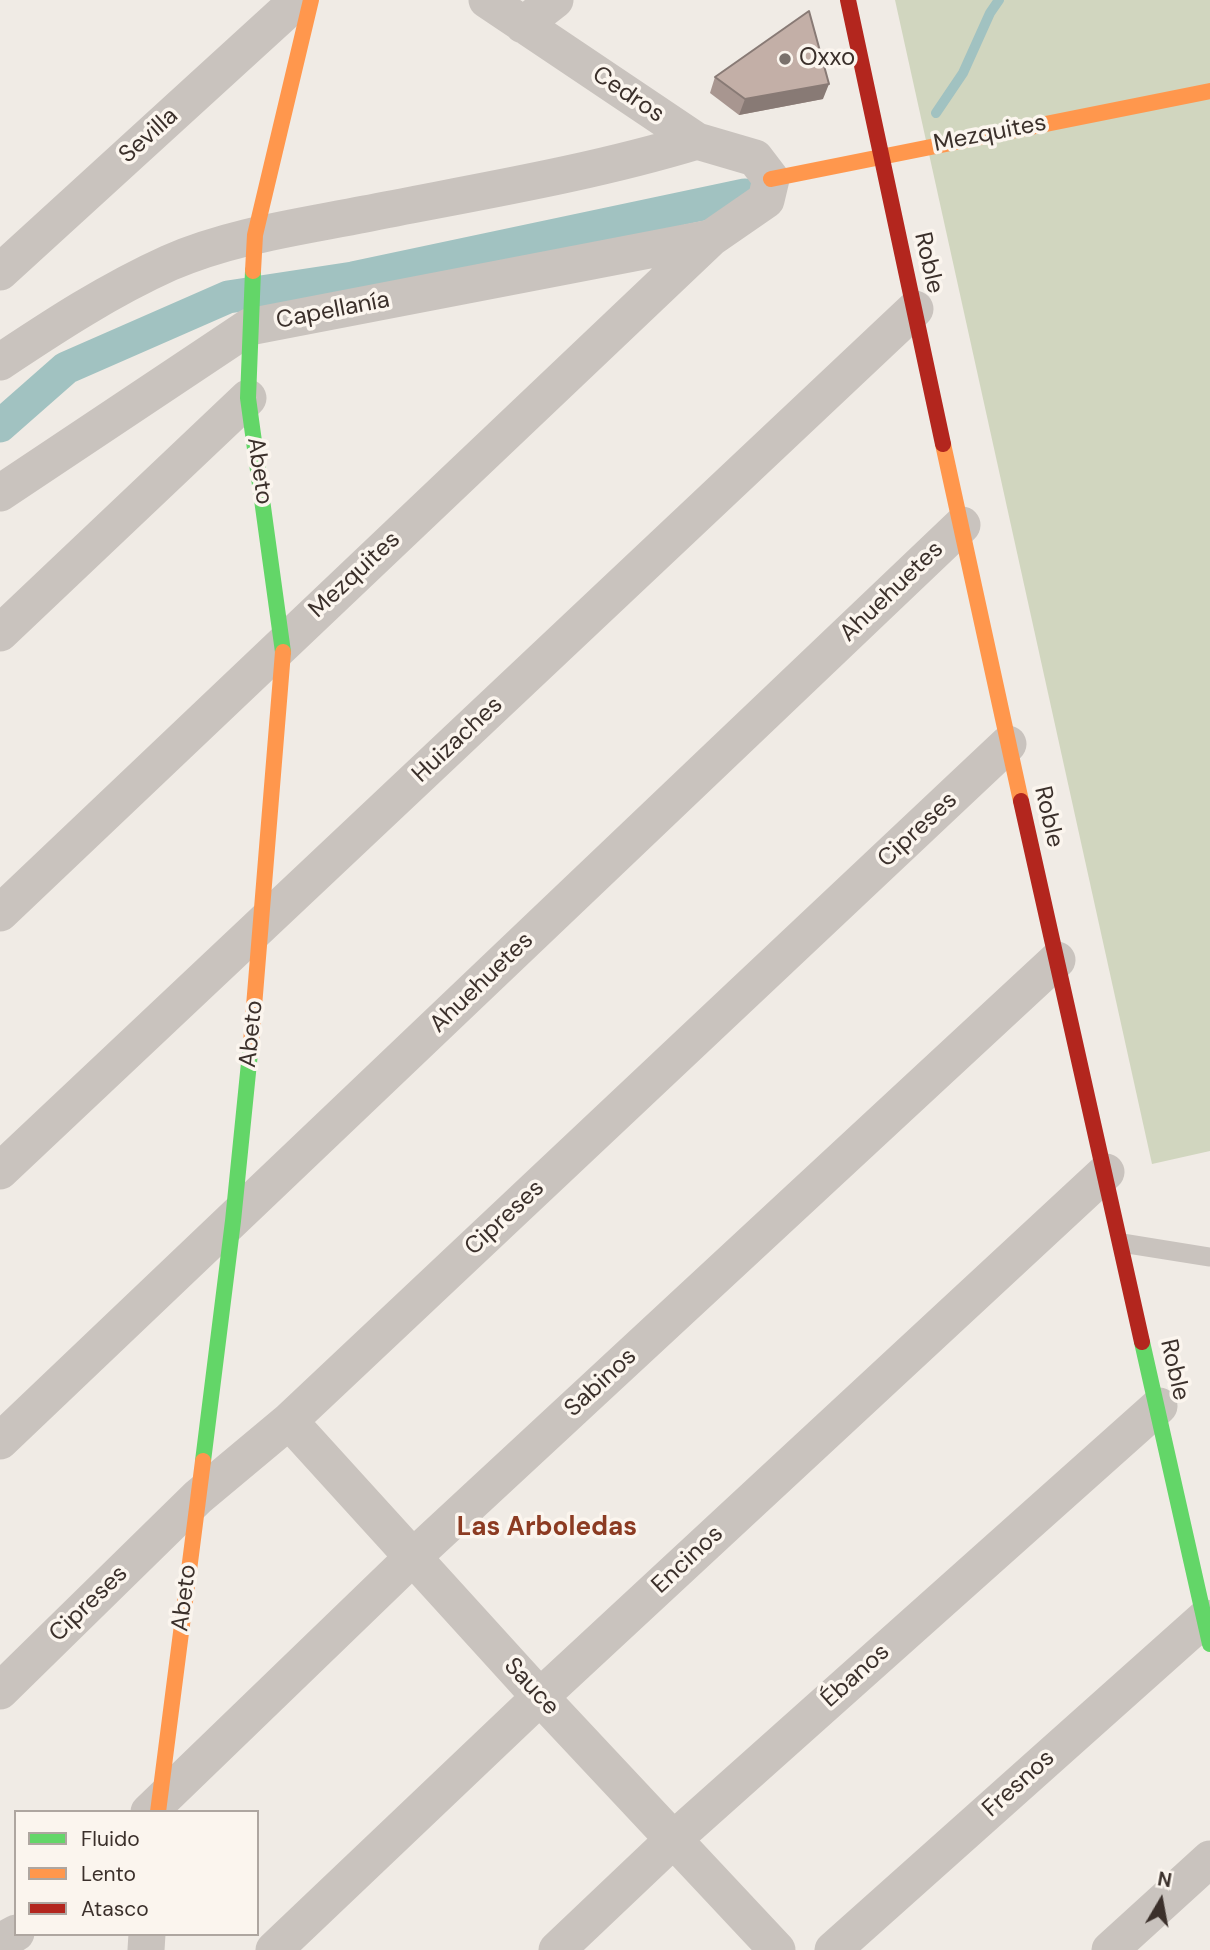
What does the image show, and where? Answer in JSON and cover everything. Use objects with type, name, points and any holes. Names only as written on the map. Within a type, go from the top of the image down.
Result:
[{"type":"street","name":"Sevilla","points":[[0,272],[298,0]]},
{"type":"street","name":"Abeto","points":[[155,1809],[233,1221],[263,923],[284,642],[248,398],[254,245],[310,0]]},
{"type":"street","name":"Cedros","points":[[487,0],[697,141],[755,158],[771,179]]},
{"type":"street","points":[[523,25],[555,0]]},
{"type":"street","name":"Roble","points":[[848,0],[1009,744],[1208,1631]]},
{"type":"street","name":"Mezquites","points":[[771,179],[1210,91]]},
{"type":"street","points":[[0,362],[73,314],[171,262],[619,164],[697,141]]},
{"type":"street","points":[[711,238],[766,200],[771,179]]},
{"type":"street","name":"Mezquites","points":[[0,913],[711,238]]},
{"type":"street","name":"Capellanía","points":[[0,493],[250,313],[711,238]]},
{"type":"street","name":"Huizaches","points":[[0,1171],[915,309]]},
{"type":"street","points":[[0,633],[248,398]]},
{"type":"street","name":"Ahuehuetes","points":[[0,1441],[962,525]]},
{"type":"street","name":"Cipreses","points":[[0,1691],[198,1497],[289,1422],[1009,744]]},
{"type":"street","name":"Sabinos","points":[[155,1809],[412,1558],[1057,960]]},
{"type":"street","name":"Encinos","points":[[274,1950],[540,1697],[1106,1172]]},
{"type":"street","name":"Ébanos","points":[[558,1950],[675,1838],[1159,1406]]},
{"type":"street","name":"Sauce","points":[[289,1422],[540,1697],[675,1838],[777,1950]]},
{"type":"street","name":"Fresnos","points":[[833,1950],[1208,1631]]},
{"type":"street","points":[[1110,1950],[1210,1859]]},
{"type":"lane","points":[[1122,1243],[1210,1258]]},
{"type":"green space","points":[[895,0],[1210,0],[1210,1151],[1152,1164]]},
{"type":"building","name":"Oxxo","points":[[809,11],[829,84],[745,99],[715,77]]},
{"type":"waterway","points":[[936,113],[963,73],[990,13],[999,0]]},
{"type":"waterway","points":[[0,426],[66,368],[228,297],[353,278],[745,195]]},
{"type":"traffic: fast","points":[[253,271],[248,398],[283,652]]},
{"type":"traffic: fast","points":[[203,1461],[233,1221],[251,1043]]},
{"type":"traffic: fast","points":[[1142,1342],[1210,1644]]},
{"type":"traffic: slow","points":[[253,271],[255,235],[311,0]]},
{"type":"traffic: slow","points":[[771,179],[1210,91]]},
{"type":"traffic: slow","points":[[943,444],[1021,801]]},
{"type":"traffic: slow","points":[[251,1043],[283,652]]},
{"type":"traffic: slow","points":[[158,1810],[203,1461]]},
{"type":"traffic: jam","points":[[848,0],[943,444]]},
{"type":"traffic: jam","points":[[1021,801],[1142,1342]]},
{"type":"place","name":"Oxxo","points":[[785,59]]},
{"type":"district","name":"Las Arboledas","points":[[547,1528]]}]
